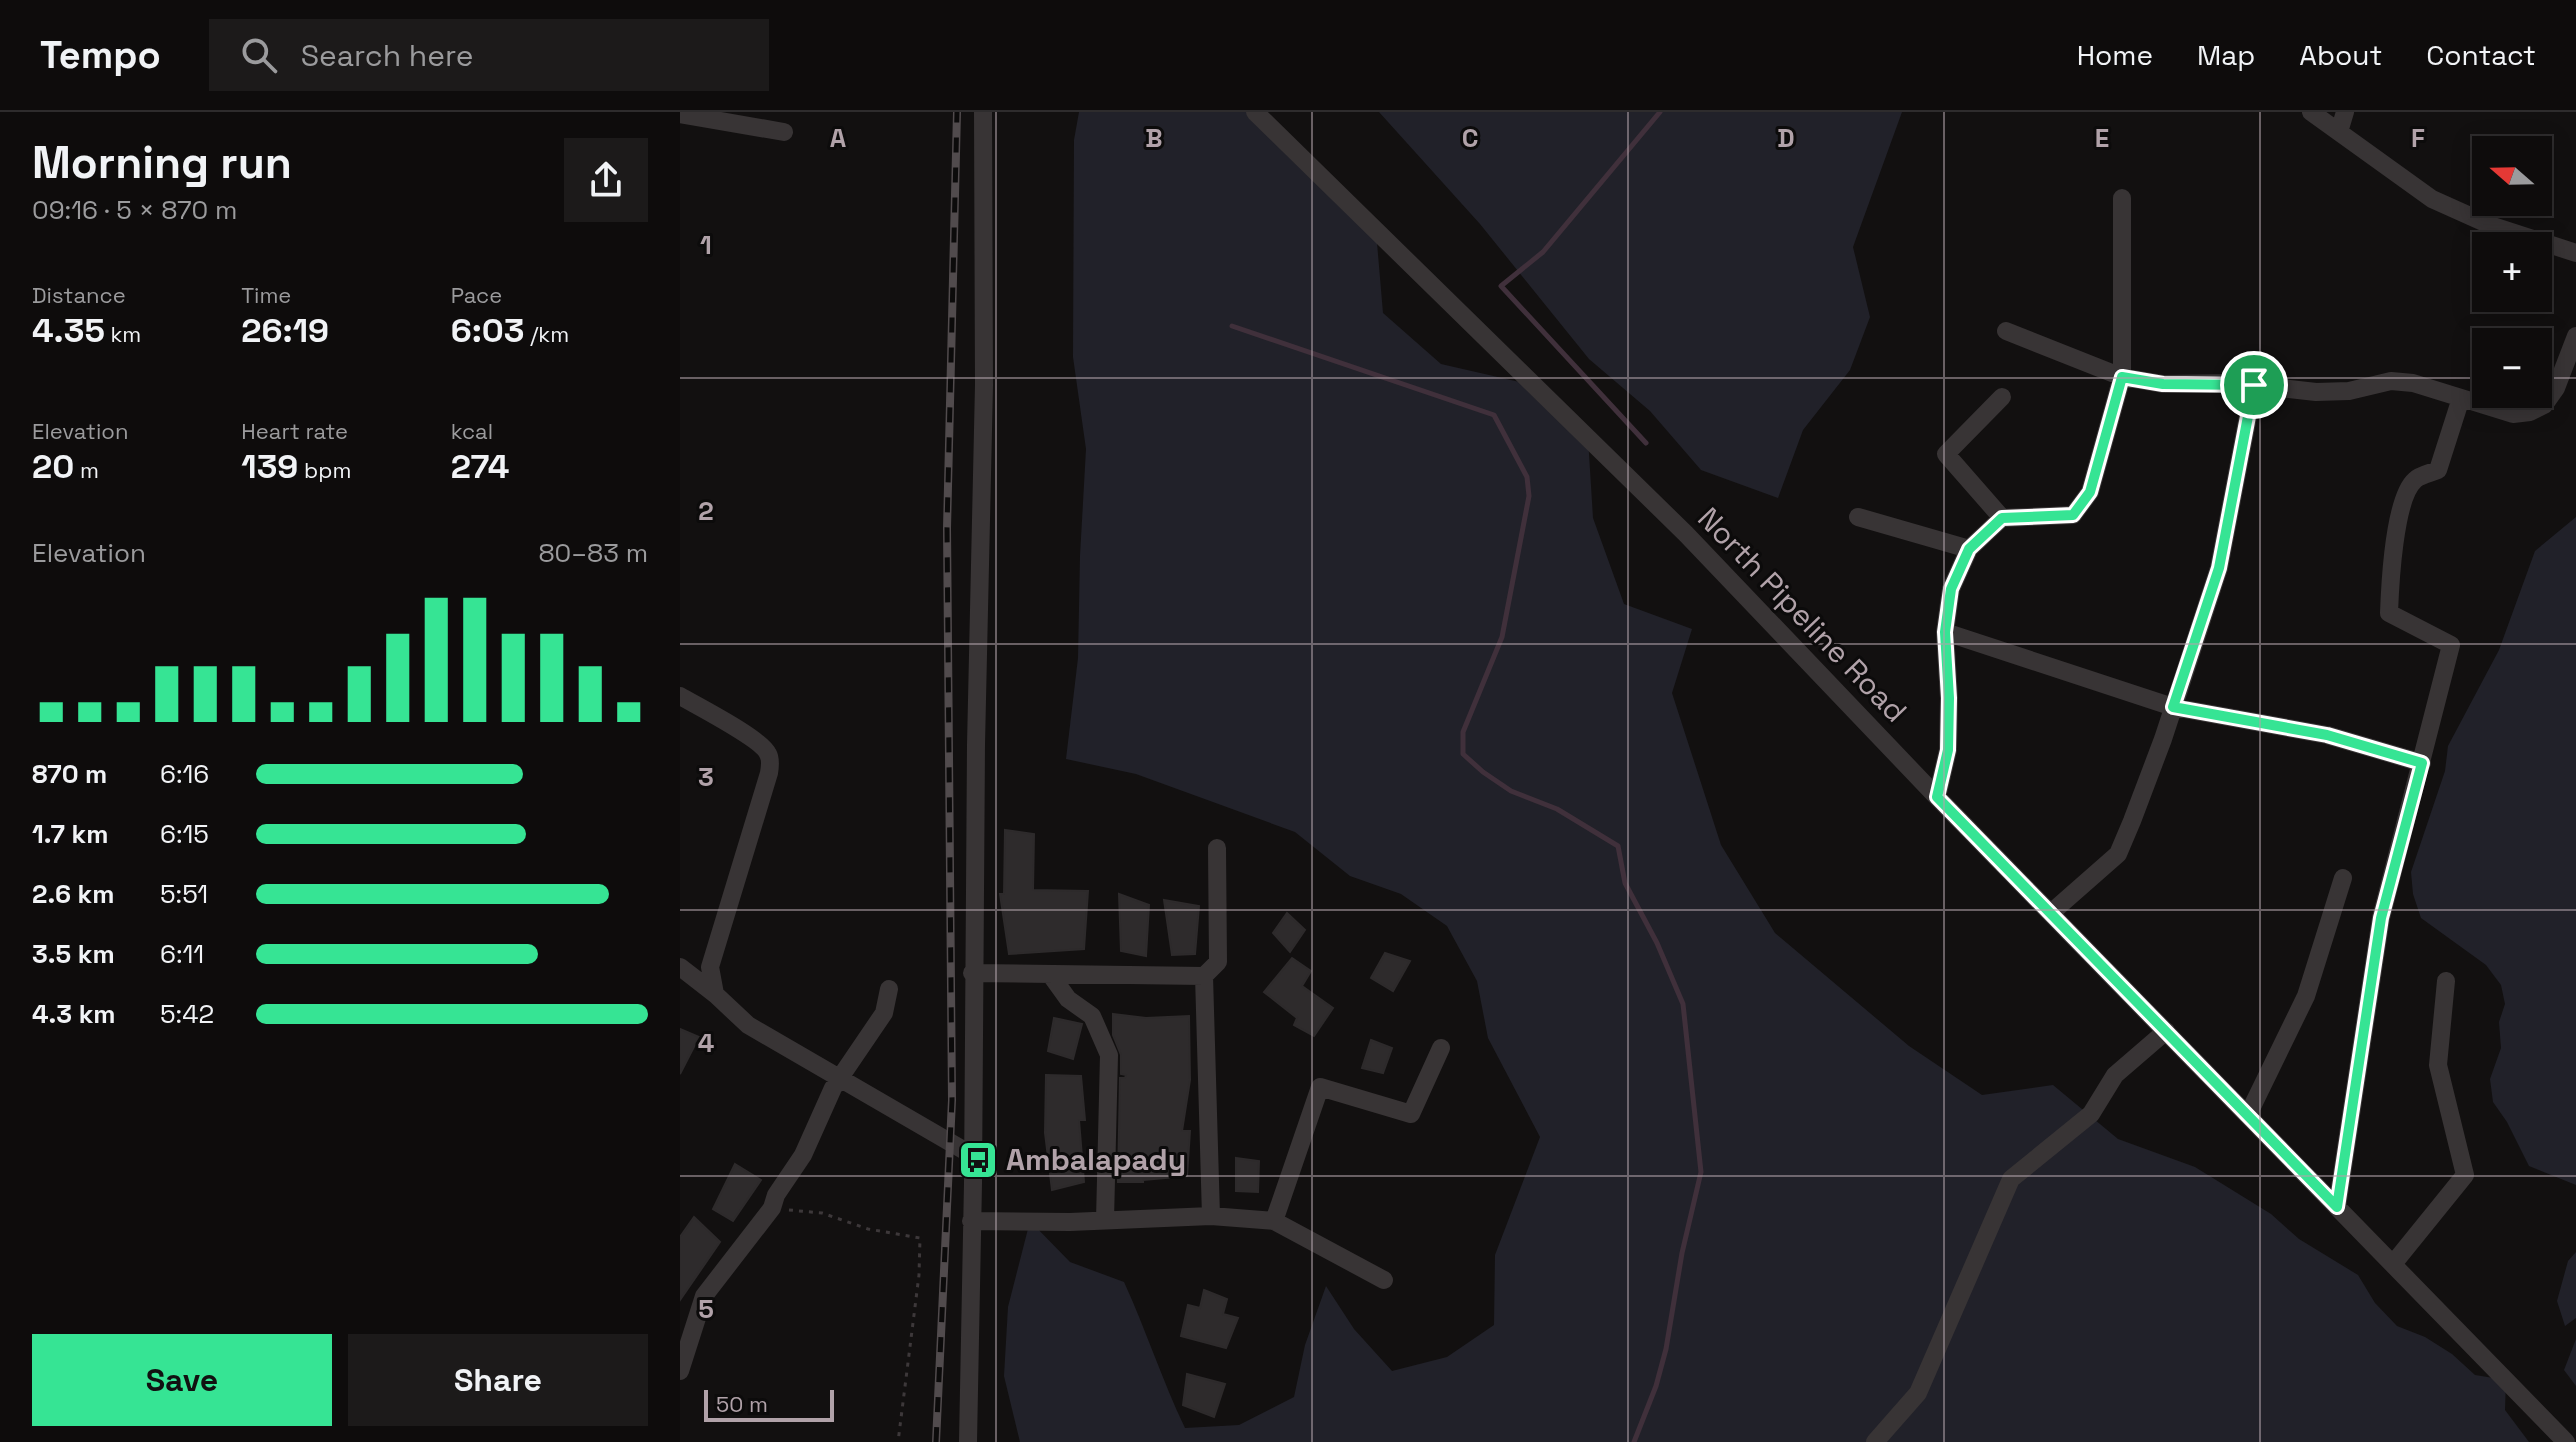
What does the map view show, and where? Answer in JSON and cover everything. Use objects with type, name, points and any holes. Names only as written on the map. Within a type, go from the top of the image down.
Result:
[{"type":"street","points":[[968,1442],[972,973],[984,385],[983,112]]},
{"type":"street","name":"North Pipeline Road","points":[[1255,112],[1686,534],[1937,797],[2566,1442]]},
{"type":"street","points":[[2311,112],[2432,199],[2490,225],[2576,253]]},
{"type":"street","points":[[2339,132],[2345,112]]},
{"type":"street","points":[[680,114],[774,124]]},
{"type":"street","points":[[1937,797],[1948,750],[1945,632],[1951,589],[1969,549],[2002,518],[2073,515],[2090,492],[2122,377],[2122,198]]},
{"type":"street","points":[[2006,331],[2122,377],[2163,384],[2254,385],[2316,392],[2349,391],[2391,381],[2413,383],[2513,414],[2530,412],[2544,405],[2556,388],[2576,336]]},
{"type":"street","points":[[2052,912],[2118,854],[2173,707],[2219,568],[2254,385]]},
{"type":"street","points":[[2002,397],[1946,454],[2002,518]]},
{"type":"street","points":[[2337,1207],[2381,918],[2451,645],[2389,613],[2390,567],[2405,495],[2415,479],[2438,470],[2461,398]]},
{"type":"street","points":[[1858,517],[1969,549]]},
{"type":"street","points":[[1945,632],[2173,707],[2327,735],[2422,763]]},
{"type":"street","points":[[680,696],[757,742],[769,754],[770,764],[710,967],[715,994]]},
{"type":"street","points":[[972,973],[1204,976],[1218,962],[1217,848]]},
{"type":"street","points":[[2248,1115],[2306,996],[2343,878]]},
{"type":"street","points":[[682,972],[715,994],[748,1025],[972,1155]]},
{"type":"street","points":[[1050,974],[1068,999],[1092,1016],[1109,1055],[1105,1220]]},
{"type":"street","points":[[1204,976],[1211,1216]]},
{"type":"street","points":[[2393,1264],[2465,1175],[2438,1065],[2446,981]]},
{"type":"street","points":[[680,1371],[704,1296],[772,1208],[776,1195],[803,1155],[833,1088],[884,1013],[889,989]]},
{"type":"street","points":[[1875,1442],[1918,1393],[2011,1179],[2091,1114],[2115,1075],[2166,1031]]},
{"type":"street","points":[[1274,1221],[1320,1087],[1411,1114],[1441,1048]]},
{"type":"street","points":[[971,1221],[1211,1216],[1274,1221],[1384,1280]]},
{"type":"path","points":[[772,1208],[822,1213],[868,1229],[920,1238],[919,1275],[898,1442]]},
{"type":"shaded area","points":[[1079,112],[1255,112],[1376,231],[1383,313],[1441,364],[1533,385],[1588,438],[1593,518],[1624,604],[1692,629],[1672,693],[1721,845],[1775,933],[1909,1046],[1982,1095],[2053,1085],[2118,1139],[2195,1167],[2271,1214],[2299,1239],[2358,1275],[2375,1303],[2397,1326],[2425,1337],[2452,1354],[2475,1375],[2506,1380],[2505,1410],[2529,1442],[1020,1442],[1004,1376],[1008,1307],[1030,1221],[1070,1262],[1124,1282],[1185,1428],[1239,1425],[1294,1397],[1305,1345],[1326,1286],[1354,1329],[1392,1371],[1447,1357],[1494,1325],[1495,1255],[1540,1137],[1488,1038],[1477,981],[1447,926],[1401,894],[1350,876],[1295,832],[1136,774],[1066,759],[1078,658],[1086,449],[1073,357],[1074,140]]},
{"type":"shaded area","points":[[1379,112],[1902,112],[1853,247],[1870,317],[1850,370],[1803,430],[1778,498],[1701,470],[1650,411],[1589,359],[1480,224]]},
{"type":"shaded area","points":[[2576,517],[2576,1185],[2529,1166],[2493,1102],[2490,1079],[2501,1048],[2499,1022],[2505,1004],[2501,985],[2486,965],[2421,918],[2413,894],[2411,872],[2445,771],[2448,746],[2499,650],[2535,551]]},
{"type":"shaded area","points":[[2576,1252],[2576,1318],[2565,1326],[2557,1301],[2568,1261]]},
{"type":"shaded area","points":[[2576,1339],[2576,1386],[2564,1370]]},
{"type":"building","points":[[1005,830],[1034,834],[1033,890],[1088,891],[1084,949],[1009,954],[1000,894],[1004,894]]},
{"type":"building","points":[[1119,894],[1149,905],[1146,956],[1121,951]]},
{"type":"building","points":[[1164,900],[1199,906],[1195,954],[1172,955]]},
{"type":"building","points":[[1287,913],[1305,930],[1290,952],[1273,933]]},
{"type":"building","points":[[1385,953],[1410,961],[1393,991],[1371,978]]},
{"type":"building","points":[[1292,958],[1311,971],[1302,986],[1333,1008],[1314,1036],[1294,1025],[1297,1018],[1264,992]]},
{"type":"building","points":[[1113,1014],[1146,1018],[1189,1016],[1190,1080],[1182,1131],[1190,1131],[1187,1176],[1118,1182],[1120,1078],[1126,1075],[1121,1074],[1121,1055],[1113,1035]]},
{"type":"building","points":[[1054,1018],[1082,1024],[1073,1059],[1048,1051]]},
{"type":"building","points":[[680,1029],[699,1037],[680,1074]]},
{"type":"building","points":[[1371,1040],[1392,1048],[1383,1073],[1362,1068]]},
{"type":"building","points":[[1046,1075],[1081,1076],[1085,1120],[1079,1120],[1084,1182],[1052,1190],[1045,1133]]},
{"type":"building","points":[[1236,1158],[1259,1161],[1258,1192],[1236,1191]]},
{"type":"building","points":[[735,1164],[761,1180],[733,1221],[713,1209]]},
{"type":"building","points":[[694,1217],[720,1242],[680,1300],[680,1237]]},
{"type":"building","points":[[1204,1290],[1227,1299],[1223,1314],[1238,1318],[1226,1348],[1181,1336],[1188,1305],[1200,1308]]},
{"type":"building","points":[[1187,1374],[1225,1384],[1214,1417],[1183,1405]]},
{"type":"waterway","points":[[1646,443],[1501,286],[1543,252],[1660,112]]},
{"type":"waterway","points":[[1232,326],[1494,415],[1527,477],[1529,496],[1502,637],[1463,732],[1463,754],[1511,791],[1557,809],[1618,846],[1625,883],[1657,943],[1683,1004],[1701,1172],[1682,1253],[1666,1349],[1656,1386],[1634,1442]]},
{"type":"railway","points":[[936,1442],[952,1100],[947,528],[957,112]]},
{"type":"place","name":"Ambalapady","points":[[978,1160]]},
{"type":"route","points":[[2122,377],[2163,384],[2254,385],[2219,568],[2173,707],[2327,735],[2422,763],[2381,918],[2337,1207],[1937,797],[1948,750],[1945,632],[1951,589],[1969,549],[2002,518],[2073,515],[2090,492],[2122,377]]}]
